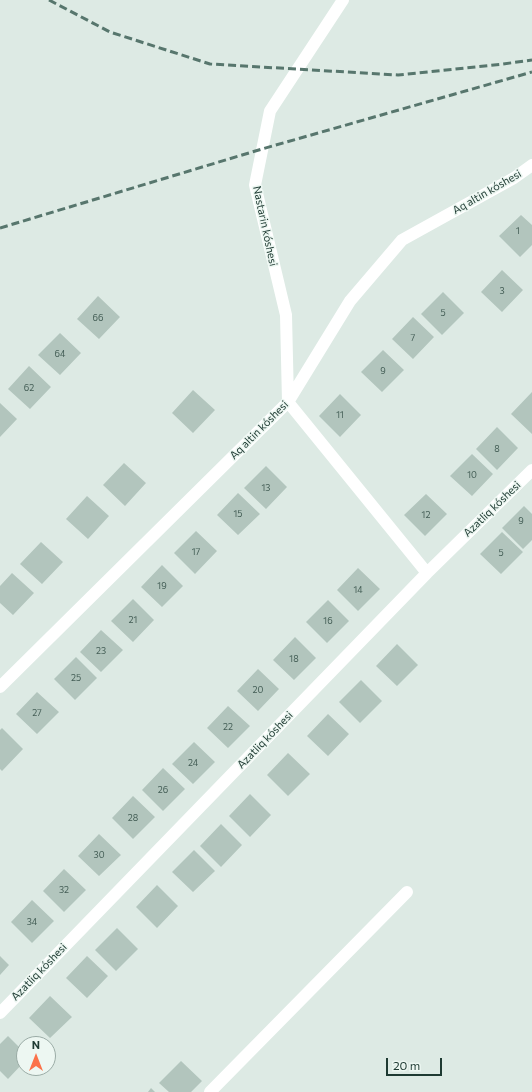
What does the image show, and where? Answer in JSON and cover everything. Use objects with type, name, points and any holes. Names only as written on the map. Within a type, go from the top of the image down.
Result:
[{"type":"street","name":"Nastarin kóshesi","points":[[288,402],[286,315],[255,185],[270,111],[343,0]]},
{"type":"street","name":"Aq altin kóshesi","points":[[0,687],[288,402],[350,301],[402,240],[514,178],[532,165]]},
{"type":"street","points":[[288,402],[426,573]]},
{"type":"street","name":"Azatliq kóshesi","points":[[0,1013],[426,573],[532,470]]},
{"type":"street","points":[[210,1092],[407,892]]},
{"type":"building","points":[[521,215],[532,225],[532,245],[520,257],[499,236]]},
{"type":"building","points":[[502,270],[523,290],[502,312],[481,292]]},
{"type":"building","points":[[443,292],[464,313],[442,335],[421,314]]},
{"type":"building","points":[[98,296],[120,317],[99,339],[77,319]]},
{"type":"building","points":[[413,317],[434,337],[413,359],[392,339]]},
{"type":"building","points":[[60,333],[81,353],[60,375],[38,355]]},
{"type":"building","points":[[383,350],[404,370],[382,392],[361,372]]},
{"type":"building","points":[[29,366],[51,387],[30,409],[8,389]]},
{"type":"building","points":[[193,390],[215,410],[193,433],[172,413]]},
{"type":"building","points":[[532,392],[532,434],[511,414]]},
{"type":"building","points":[[340,394],[361,415],[340,437],[319,416]]},
{"type":"building","points":[[0,403],[17,419],[0,437]]},
{"type":"building","points":[[497,427],[518,448],[497,470],[476,449]]},
{"type":"building","points":[[472,454],[493,474],[472,496],[450,476]]},
{"type":"building","points":[[124,463],[146,483],[125,506],[103,485]]},
{"type":"building","points":[[266,466],[287,487],[266,509],[244,488]]},
{"type":"building","points":[[238,493],[260,514],[238,535],[217,515]]},
{"type":"building","points":[[426,494],[447,514],[425,536],[404,515]]},
{"type":"building","points":[[87,496],[109,516],[88,539],[66,519]]},
{"type":"building","points":[[524,506],[532,514],[532,540],[523,549],[502,528]]},
{"type":"building","points":[[196,531],[217,551],[195,574],[174,553]]},
{"type":"building","points":[[502,532],[523,552],[501,574],[480,554]]},
{"type":"building","points":[[41,542],[63,562],[42,584],[20,564]]},
{"type":"building","points":[[162,565],[183,586],[162,607],[141,587]]},
{"type":"building","points":[[358,568],[380,589],[358,611],[337,590]]},
{"type":"building","points":[[12,573],[34,593],[13,615],[0,603],[0,586]]},
{"type":"building","points":[[133,599],[154,620],[133,642],[111,621]]},
{"type":"building","points":[[328,600],[349,621],[327,643],[306,622]]},
{"type":"building","points":[[101,630],[123,650],[101,672],[80,652]]},
{"type":"building","points":[[295,637],[316,658],[294,680],[273,660]]},
{"type":"building","points":[[397,644],[418,665],[397,686],[376,666]]},
{"type":"building","points":[[76,657],[97,678],[75,700],[54,679]]},
{"type":"building","points":[[258,669],[279,689],[258,711],[237,691]]},
{"type":"building","points":[[361,680],[382,701],[360,723],[339,702]]},
{"type":"building","points":[[37,692],[59,712],[37,734],[16,714]]},
{"type":"building","points":[[228,706],[250,726],[228,748],[207,728]]},
{"type":"building","points":[[328,714],[349,734],[328,756],[307,736]]},
{"type":"building","points":[[2,728],[23,749],[2,771],[0,769],[0,730]]},
{"type":"building","points":[[194,742],[215,762],[193,784],[172,764]]},
{"type":"building","points":[[288,753],[310,774],[288,796],[267,775]]},
{"type":"building","points":[[163,768],[185,789],[163,811],[142,790]]},
{"type":"building","points":[[250,794],[271,815],[250,837],[229,816]]},
{"type":"building","points":[[133,796],[155,817],[133,839],[112,818]]},
{"type":"building","points":[[221,824],[242,845],[221,867],[200,846]]},
{"type":"building","points":[[99,834],[121,855],[99,876],[78,856]]},
{"type":"building","points":[[194,850],[215,871],[193,892],[172,872]]},
{"type":"building","points":[[64,869],[86,890],[64,912],[43,891]]},
{"type":"building","points":[[157,885],[178,906],[157,928],[136,907]]},
{"type":"building","points":[[32,900],[54,921],[32,943],[11,922]]},
{"type":"building","points":[[117,928],[138,949],[116,971],[95,950]]},
{"type":"building","points":[[0,956],[9,965],[0,975]]},
{"type":"building","points":[[87,956],[108,976],[87,998],[66,978]]},
{"type":"building","points":[[50,996],[72,1017],[52,1036],[48,1036],[29,1018]]},
{"type":"building","points":[[8,1036],[16,1044],[16,1070],[8,1079],[0,1071],[0,1044]]},
{"type":"building","points":[[181,1061],[202,1081],[191,1092],[169,1092],[159,1083]]},
{"type":"building","points":[[151,1088],[155,1092],[148,1092]]},
{"type":"railway","points":[[49,0],[110,32],[210,64],[398,75],[532,60]]},
{"type":"railway","points":[[0,228],[262,149],[532,72]]}]
